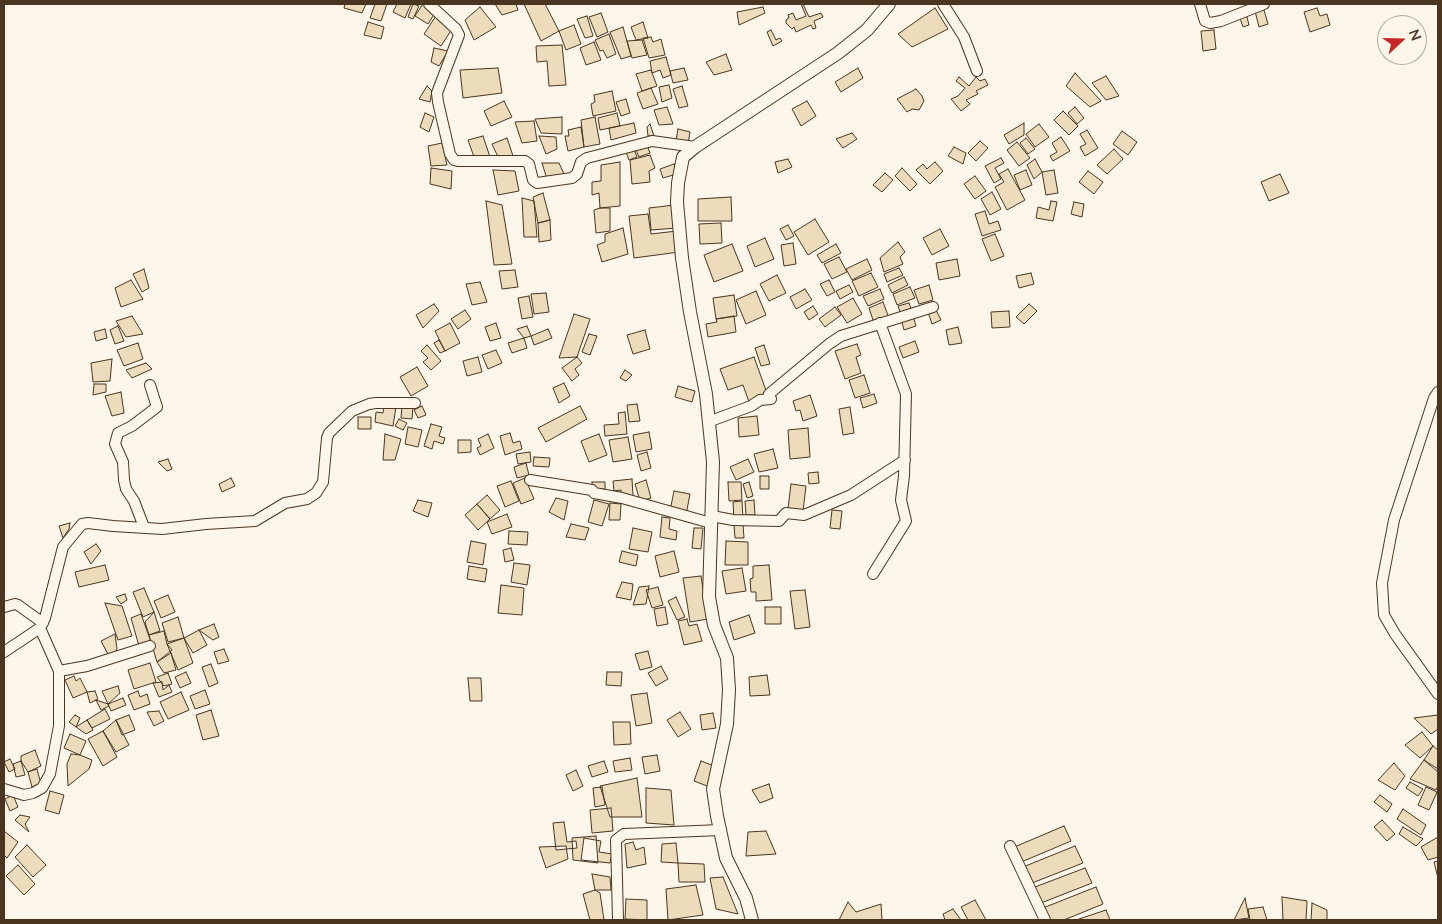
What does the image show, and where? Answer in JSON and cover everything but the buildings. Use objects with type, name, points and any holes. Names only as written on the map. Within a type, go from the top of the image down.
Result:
[{"type":"street","points":[[429,4],[456,29],[459,35],[437,93],[450,154],[454,160],[458,162],[525,161],[529,164],[533,180],[537,183],[572,178],[577,174],[581,162],[587,158],[652,141],[695,147]]},
{"type":"street","points":[[752,920],[746,898],[726,858],[717,816],[714,789],[727,724],[730,690],[727,658],[714,625],[709,597],[713,462],[706,394],[687,294],[677,202],[678,183],[683,157],[695,147],[838,53],[867,30],[889,4]]},
{"type":"street","points":[[943,4],[964,37],[977,71]]},
{"type":"street","points":[[1200,4],[1206,21],[1210,22],[1221,21],[1264,4]]},
{"type":"street","points":[[708,422],[751,406],[760,400],[771,399],[769,394],[835,339],[848,333],[933,307]]},
{"type":"street","points":[[873,574],[906,524],[901,500],[904,476],[905,389],[880,323]]},
{"type":"street","points":[[144,527],[134,501],[126,489],[123,462],[115,444],[116,435],[119,432],[132,426],[156,407],[150,385]]},
{"type":"street","points":[[1438,392],[1434,398],[1394,520],[1382,583],[1384,615],[1395,634],[1438,694]]},
{"type":"street","points":[[4,652],[42,626],[63,546],[79,526],[88,523],[162,529],[250,522],[260,519],[286,503],[312,496],[320,488],[323,482],[327,438],[329,433],[347,415],[357,408],[369,404],[415,403]]},
{"type":"street","points":[[530,480],[592,490],[594,493],[622,498],[670,513],[712,520],[779,521],[786,513],[804,516],[851,495],[904,460]]},
{"type":"street","points":[[4,607],[18,605],[42,626],[59,671],[60,726],[50,774],[42,788],[34,793],[24,795],[4,789]]},
{"type":"street","points":[[59,671],[87,666],[150,646]]},
{"type":"street","points":[[618,920],[616,840],[624,834],[721,830]]},
{"type":"street","points":[[1010,846],[1045,920]]}]
